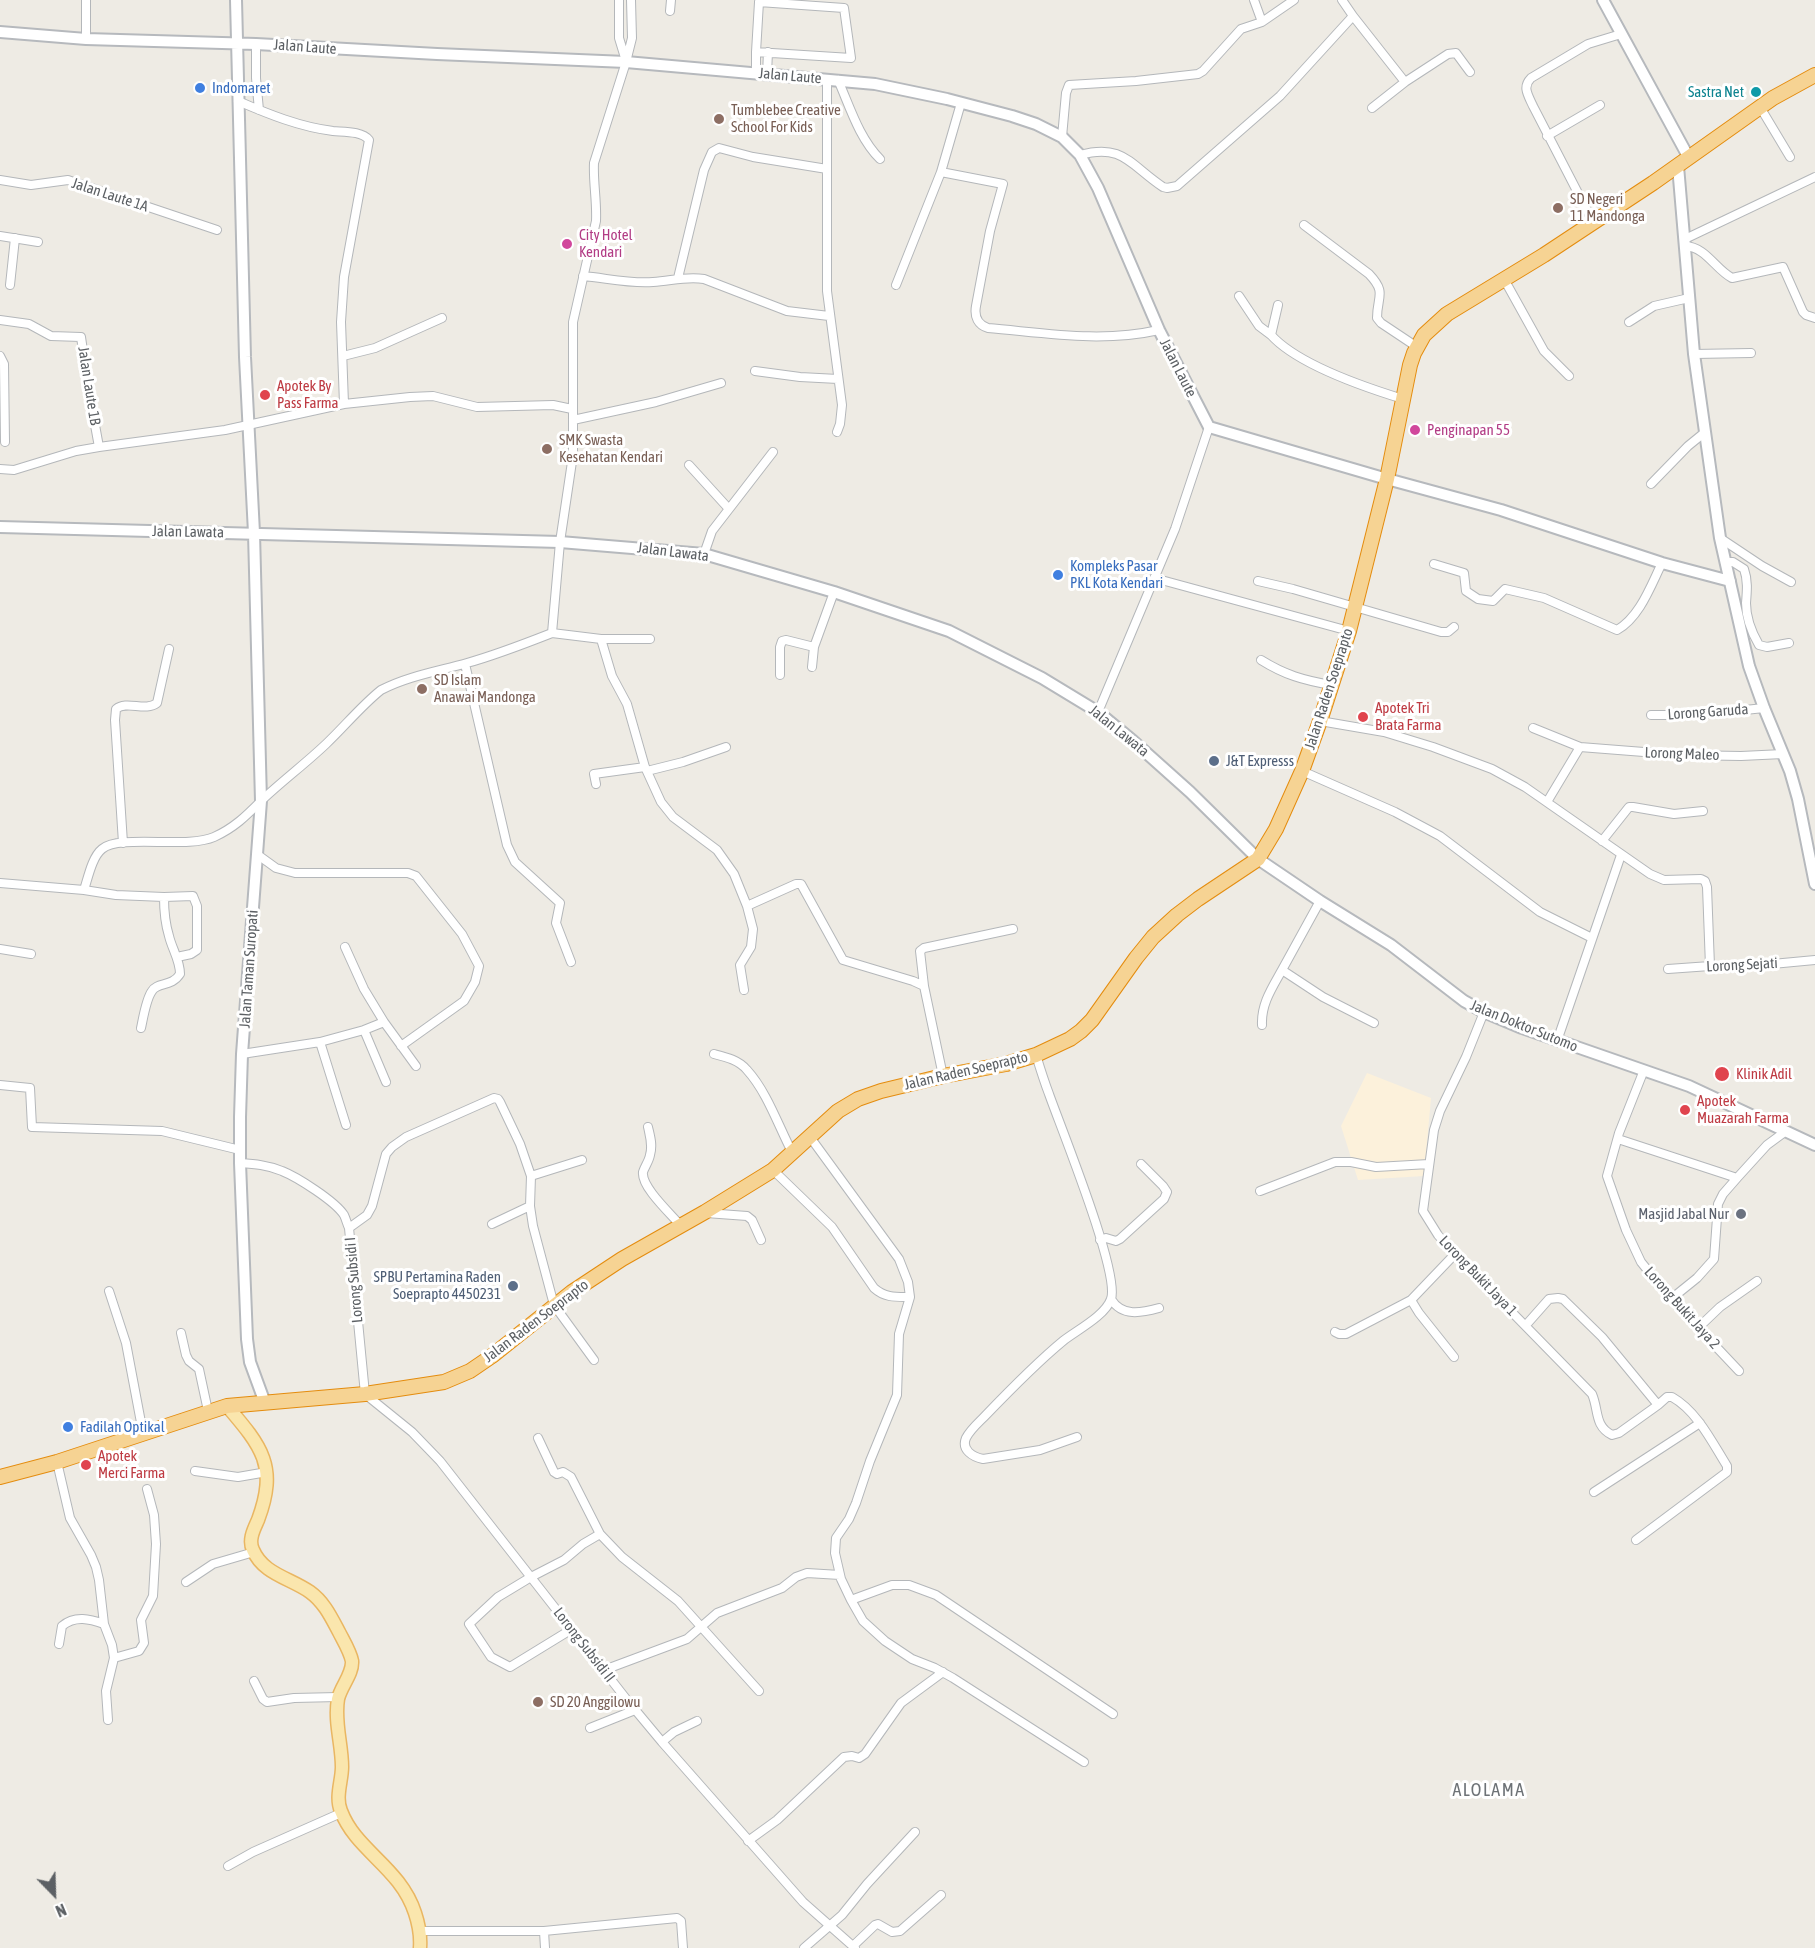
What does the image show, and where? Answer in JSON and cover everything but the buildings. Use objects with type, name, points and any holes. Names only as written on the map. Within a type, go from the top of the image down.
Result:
[{"type":"highway","name":"Jalan Raden Soeprapto","points":[[0,1477],[57,1462],[227,1407],[365,1394],[444,1382],[470,1371],[492,1356],[554,1305],[622,1259],[773,1170],[838,1111],[858,1099],[881,1091],[1006,1064],[1036,1055],[1070,1039],[1081,1031],[1092,1020],[1153,937],[1198,899],[1258,859],[1276,829],[1302,771],[1348,631],[1386,479],[1410,365],[1424,335],[1448,314],[1684,162],[1760,107],[1815,75]]},
{"type":"main road","points":[[227,1407],[251,1436],[267,1472],[264,1501],[251,1539],[254,1552],[264,1567],[316,1597],[332,1618],[352,1660],[338,1698],[337,1727],[342,1766],[339,1795],[341,1813],[360,1841],[402,1885],[412,1903],[421,1931],[422,1947]]},
{"type":"street","points":[[86,0],[86,39]]},
{"type":"street","name":"Jalan Taman Suropati","points":[[236,0],[261,801],[242,1054],[240,1163],[246,1338],[250,1362],[265,1403]]},
{"type":"street","points":[[619,0],[619,38],[626,62]]},
{"type":"street","points":[[552,633],[560,542],[573,455],[573,322],[596,221],[594,163],[632,38],[632,0]]},
{"type":"street","points":[[669,11],[671,0]]},
{"type":"street","points":[[1254,0],[1262,22]]},
{"type":"street","points":[[1062,137],[1066,93],[1069,85],[1198,74],[1241,29],[1262,22],[1294,0]]},
{"type":"street","points":[[1342,0],[1405,82]]},
{"type":"street","points":[[1603,0],[1684,162],[1685,242],[1694,354],[1720,538],[1749,666],[1798,799],[1815,884]]},
{"type":"street","points":[[756,52],[851,58],[844,8],[759,2],[756,52],[761,74]]},
{"type":"street","points":[[1080,155],[1090,152],[1114,152],[1163,186],[1167,188],[1177,186],[1280,96],[1353,16]]},
{"type":"street","name":"Jalan Laute","points":[[0,32],[86,39],[237,43],[626,62],[833,80],[874,84],[961,103],[1036,124],[1062,137],[1080,155],[1098,189],[1159,330],[1209,427]]},
{"type":"street","points":[[1593,222],[1547,136],[1526,89],[1527,82],[1588,44],[1621,34]]},
{"type":"street","points":[[256,44],[259,110]]},
{"type":"street","points":[[761,74],[768,52]]},
{"type":"street","points":[[1372,108],[1405,82],[1448,54],[1453,53],[1460,57],[1470,72]]},
{"type":"street","points":[[833,80],[864,139],[880,159]]},
{"type":"street","points":[[833,80],[827,169],[827,291],[842,414],[837,432]]},
{"type":"street","points":[[238,101],[259,110],[324,130],[362,134],[369,140],[344,277],[341,322],[344,404]]},
{"type":"street","points":[[896,285],[941,172],[961,103]]},
{"type":"street","points":[[1547,136],[1600,105]]},
{"type":"street","points":[[1760,107],[1790,157]]},
{"type":"street","points":[[678,278],[704,170],[712,152],[719,148],[753,157],[827,169]]},
{"type":"street","points":[[941,172],[1003,184],[990,231],[975,312],[982,326],[1056,336],[1088,337],[1159,330]]},
{"type":"street","points":[[1685,242],[1815,177]]},
{"type":"street","name":"Jalan Laute 1A","points":[[0,180],[31,185],[68,180],[217,230]]},
{"type":"street","points":[[1304,225],[1369,274],[1381,294],[1377,318],[1417,347]]},
{"type":"street","points":[[0,236],[38,242]]},
{"type":"street","points":[[10,285],[15,238]]},
{"type":"street","points":[[1685,242],[1704,253],[1732,278],[1783,267],[1803,312],[1815,318]]},
{"type":"street","points":[[583,276],[636,283],[652,283],[678,278],[704,279],[787,311],[829,316]]},
{"type":"street","points":[[1504,279],[1544,351],[1569,376]]},
{"type":"street","points":[[1239,296],[1259,326],[1304,360],[1355,383],[1403,399]]},
{"type":"street","points":[[1629,322],[1653,306],[1689,298]]},
{"type":"street","points":[[1271,335],[1278,305]]},
{"type":"street","points":[[343,356],[375,348],[442,318]]},
{"type":"street","name":"Jalan Laute 1B","points":[[0,320],[29,324],[51,336],[81,337],[99,447]]},
{"type":"street","points":[[1694,354],[1751,353]]},
{"type":"street","points":[[0,356],[4,364],[5,442]]},
{"type":"street","points":[[755,371],[838,379]]},
{"type":"street","points":[[573,420],[656,402],[721,383]]},
{"type":"street","points":[[0,470],[14,470],[76,451],[248,426],[344,404],[433,396],[477,407],[553,405],[572,408]]},
{"type":"street","points":[[1098,712],[1175,529],[1209,427],[1501,510],[1662,563],[1730,581]]},
{"type":"street","points":[[1651,484],[1704,433]]},
{"type":"street","points":[[704,554],[712,531],[773,452]]},
{"type":"street","points":[[689,465],[729,509]]},
{"type":"street","name":"Jalan Lawata","points":[[0,526],[560,542],[704,554],[834,592],[949,631],[1042,678],[1098,712],[1133,741],[1190,792],[1258,859]]},
{"type":"street","points":[[1720,538],[1791,582]]},
{"type":"street","points":[[1725,562],[1733,562],[1744,569],[1747,610],[1759,645],[1767,647],[1789,643]]},
{"type":"street","points":[[1434,564],[1464,573],[1466,580],[1464,588],[1468,594],[1478,599],[1493,601],[1505,589],[1544,598],[1617,630],[1636,611],[1662,563]]},
{"type":"street","points":[[1154,578],[1348,631]]},
{"type":"street","points":[[1258,581],[1355,606],[1441,632],[1448,632],[1454,627]]},
{"type":"street","points":[[812,667],[814,647],[834,592]]},
{"type":"street","points":[[84,890],[96,855],[108,845],[198,841],[213,837],[240,822],[261,801],[301,768],[381,690],[500,653],[552,633],[601,639],[650,639]]},
{"type":"street","points":[[601,639],[612,676],[627,704],[646,769],[661,802],[668,812],[717,850],[726,862],[747,906],[753,929],[751,947],[740,965],[744,990]]},
{"type":"street","points":[[780,675],[782,641],[814,647]]},
{"type":"street","points":[[123,843],[116,709],[121,706],[147,707],[157,703],[169,650]]},
{"type":"street","points":[[1261,660],[1299,679],[1331,685]]},
{"type":"street","points":[[465,664],[507,845],[515,862],[560,903],[556,923],[571,962]]},
{"type":"street","name":"Lorong Garuda","points":[[1652,715],[1697,715],[1764,708]]},
{"type":"street","points":[[1320,721],[1384,732],[1492,769],[1547,802],[1650,874],[1664,880],[1701,879],[1705,881],[1710,966]]},
{"type":"street","name":"Lorong Maleo","points":[[1533,728],[1580,747],[1682,755],[1783,754]]},
{"type":"street","points":[[596,784],[594,774],[646,769],[682,762],[726,747]]},
{"type":"street","points":[[1547,802],[1580,747]]},
{"type":"street","points":[[1302,771],[1395,812],[1440,836],[1540,912],[1592,938]]},
{"type":"street","points":[[1602,841],[1629,807],[1674,813],[1702,811]]},
{"type":"street","points":[[258,855],[276,868],[296,873],[413,874],[462,934],[479,966],[475,982],[464,1001],[401,1046]]},
{"type":"street","points":[[1557,1041],[1621,855]]},
{"type":"street","name":"Jalan Doktor Sutomo","points":[[1258,859],[1320,901],[1392,945],[1464,1001],[1484,1012],[1557,1041],[1689,1086],[1815,1145]]},
{"type":"street","points":[[0,883],[116,895],[193,896],[197,906],[196,950],[191,954],[177,957]]},
{"type":"street","points":[[747,906],[796,884],[801,884],[843,960],[924,986]]},
{"type":"street","points":[[141,1028],[151,991],[173,982],[180,974],[177,957],[166,928],[164,897]]},
{"type":"street","points":[[1262,1025],[1261,1013],[1267,999],[1320,901]]},
{"type":"street","points":[[943,1076],[924,986],[920,951],[924,948],[1013,929]]},
{"type":"street","points":[[345,947],[364,989],[384,1022],[416,1066]]},
{"type":"street","points":[[0,949],[31,954]]},
{"type":"street","name":"Lorong Sejati","points":[[1668,969],[1710,966],[1740,967],[1815,960]]},
{"type":"street","points":[[1282,970],[1323,997],[1374,1023]]},
{"type":"street","name":"Lorong Bukit Jaya 1","points":[[1484,1012],[1466,1057],[1440,1111],[1434,1130],[1423,1211],[1438,1235],[1455,1254],[1592,1394],[1596,1414],[1605,1431],[1612,1435],[1619,1433],[1655,1407]]},
{"type":"street","points":[[242,1054],[320,1041],[364,1030],[384,1022]]},
{"type":"street","points":[[364,1030],[386,1082]]},
{"type":"street","points":[[320,1041],[346,1125]]},
{"type":"street","points":[[714,1054],[733,1059],[747,1069],[761,1091],[792,1152]]},
{"type":"street","points":[[1036,1055],[1100,1240],[1110,1275],[1111,1299],[1100,1313],[1062,1342],[995,1406],[970,1432],[965,1446],[976,1458],[999,1458],[1041,1450],[1077,1437]]},
{"type":"street","name":"Lorong Bukit Jaya 2","points":[[1644,1070],[1618,1139],[1607,1176],[1626,1230],[1641,1262],[1671,1299],[1739,1371]]},
{"type":"street","points":[[0,1085],[30,1088],[32,1127],[162,1131],[240,1150]]},
{"type":"street","points":[[349,1228],[367,1215],[372,1206],[386,1154],[392,1147],[406,1137],[490,1100],[498,1099],[520,1144],[531,1176],[530,1206],[533,1226],[554,1305],[594,1360]]},
{"type":"street","points":[[648,1126],[652,1144],[643,1179],[655,1198],[681,1226]]},
{"type":"street","points":[[1671,1299],[1697,1278],[1714,1259],[1718,1229],[1718,1204],[1723,1194],[1767,1145],[1786,1131]]},
{"type":"street","points":[[810,1137],[899,1258],[908,1282],[910,1297],[899,1334],[897,1395],[870,1461],[856,1503],[849,1519],[836,1538],[835,1553],[840,1575],[863,1620],[885,1641],[912,1659],[943,1672],[1084,1762]]},
{"type":"street","points":[[1618,1139],[1737,1178]]},
{"type":"street","points":[[531,1176],[582,1160]]},
{"type":"street","points":[[1260,1191],[1335,1162],[1351,1162],[1376,1167],[1429,1164]]},
{"type":"street","name":"Lorong Subsidi I","points":[[240,1163],[266,1166],[282,1171],[297,1179],[344,1215],[349,1228],[365,1394]]},
{"type":"street","points":[[1100,1240],[1120,1239],[1164,1199],[1167,1192],[1141,1164]]},
{"type":"street","points":[[773,1170],[832,1227],[879,1293],[889,1297],[910,1297]]},
{"type":"street","points":[[492,1224],[530,1206]]},
{"type":"street","points":[[705,1212],[747,1216],[761,1240]]},
{"type":"street","points":[[1335,1332],[1339,1335],[1355,1330],[1412,1300],[1455,1254]]},
{"type":"street","points":[[1698,1328],[1720,1307],[1757,1281]]},
{"type":"street","points":[[109,1291],[126,1343],[143,1433]]},
{"type":"street","points":[[1111,1299],[1115,1305],[1126,1312],[1144,1312],[1159,1308]]},
{"type":"street","points":[[1526,1325],[1549,1299],[1563,1299],[1602,1337],[1655,1407],[1667,1397],[1678,1400],[1700,1423],[1728,1466],[1727,1472],[1636,1540]]},
{"type":"street","points":[[1412,1300],[1419,1313],[1454,1357]]},
{"type":"street","points":[[181,1333],[186,1355],[199,1371],[208,1412]]},
{"type":"street","name":"Lorong Subsidi II","points":[[365,1394],[427,1446],[458,1482],[662,1742],[803,1902],[854,1947]]},
{"type":"street","points":[[1594,1492],[1700,1423]]},
{"type":"street","points":[[538,1438],[554,1473],[563,1472],[571,1477],[600,1534],[622,1557],[678,1601],[759,1691]]},
{"type":"street","points":[[57,1462],[69,1518],[96,1567],[104,1624],[112,1645],[114,1658],[106,1691],[108,1720]]},
{"type":"street","points":[[195,1472],[238,1477],[267,1472]]},
{"type":"street","points":[[114,1658],[139,1651],[144,1643],[141,1620],[153,1596],[156,1544],[154,1515],[147,1489]]},
{"type":"street","points":[[572,1629],[510,1666],[491,1657],[469,1624],[498,1597],[564,1560],[600,1534]]},
{"type":"street","points":[[186,1582],[213,1564],[254,1552]]},
{"type":"street","points":[[604,1670],[687,1639],[717,1613],[782,1588],[796,1577],[807,1573],[840,1575]]},
{"type":"street","points":[[851,1599],[892,1585],[921,1588],[968,1615],[1113,1714]]},
{"type":"street","points":[[60,1644],[62,1626],[69,1622],[87,1619],[104,1624]]},
{"type":"street","points":[[748,1841],[777,1820],[844,1757],[859,1758],[865,1754],[901,1703],[943,1672]]},
{"type":"street","points":[[254,1681],[263,1699],[267,1702],[294,1698],[338,1698]]},
{"type":"street","points":[[590,1728],[635,1710]]},
{"type":"street","points":[[662,1742],[674,1732],[697,1721]]},
{"type":"street","points":[[228,1866],[253,1852],[341,1813]]},
{"type":"street","points":[[804,1948],[842,1916],[867,1884],[915,1832]]},
{"type":"street","points":[[854,1947],[875,1925],[878,1924],[892,1932],[900,1931],[941,1895]]},
{"type":"street","points":[[421,1931],[544,1931],[677,1918],[681,1921],[683,1948]]},
{"type":"street","points":[[544,1931],[545,1948]]},
{"type":"shaded area","points":[[1367,1073],[1431,1098],[1424,1176],[1358,1180],[1341,1126]]},
{"type":"place","name":"Indomaret","points":[[200,88]]},
{"type":"place","name":"Sastra Net","points":[[1756,92]]},
{"type":"place","name":"Tumblebee Creative School For Kids","points":[[719,119]]},
{"type":"place","name":"SD Negeri 11 Mandonga","points":[[1558,208]]},
{"type":"place","name":"City Hotel Kendari","points":[[567,244]]},
{"type":"place","name":"Apotek By Pass Farma","points":[[265,395]]},
{"type":"place","name":"Penginapan 55","points":[[1415,430]]},
{"type":"place","name":"SMK Swasta Kesehatan Kendari","points":[[547,449]]},
{"type":"place","name":"Kompleks Pasar PKL Kota Kendari","points":[[1058,575]]},
{"type":"place","name":"SD Islam Anawai Mandonga","points":[[422,689]]},
{"type":"place","name":"Apotek Tri Brata Farma","points":[[1363,717]]},
{"type":"place","name":"J&T Expresss","points":[[1214,761]]},
{"type":"place","name":"Klinik Adil","points":[[1722,1074]]},
{"type":"place","name":"Apotek Muazarah Farma","points":[[1685,1110]]},
{"type":"place","name":"Masjid Jabal Nur","points":[[1741,1214]]},
{"type":"place","name":"SPBU Pertamina Raden Soeprapto 4450231","points":[[513,1286]]},
{"type":"place","name":"Fadilah Optikal","points":[[68,1427]]},
{"type":"place","name":"Apotek Merci Farma","points":[[86,1465]]},
{"type":"place","name":"SD 20 Anggilowu","points":[[538,1702]]},
{"type":"district","name":"ALOLAMA","points":[[1489,1790]]}]
